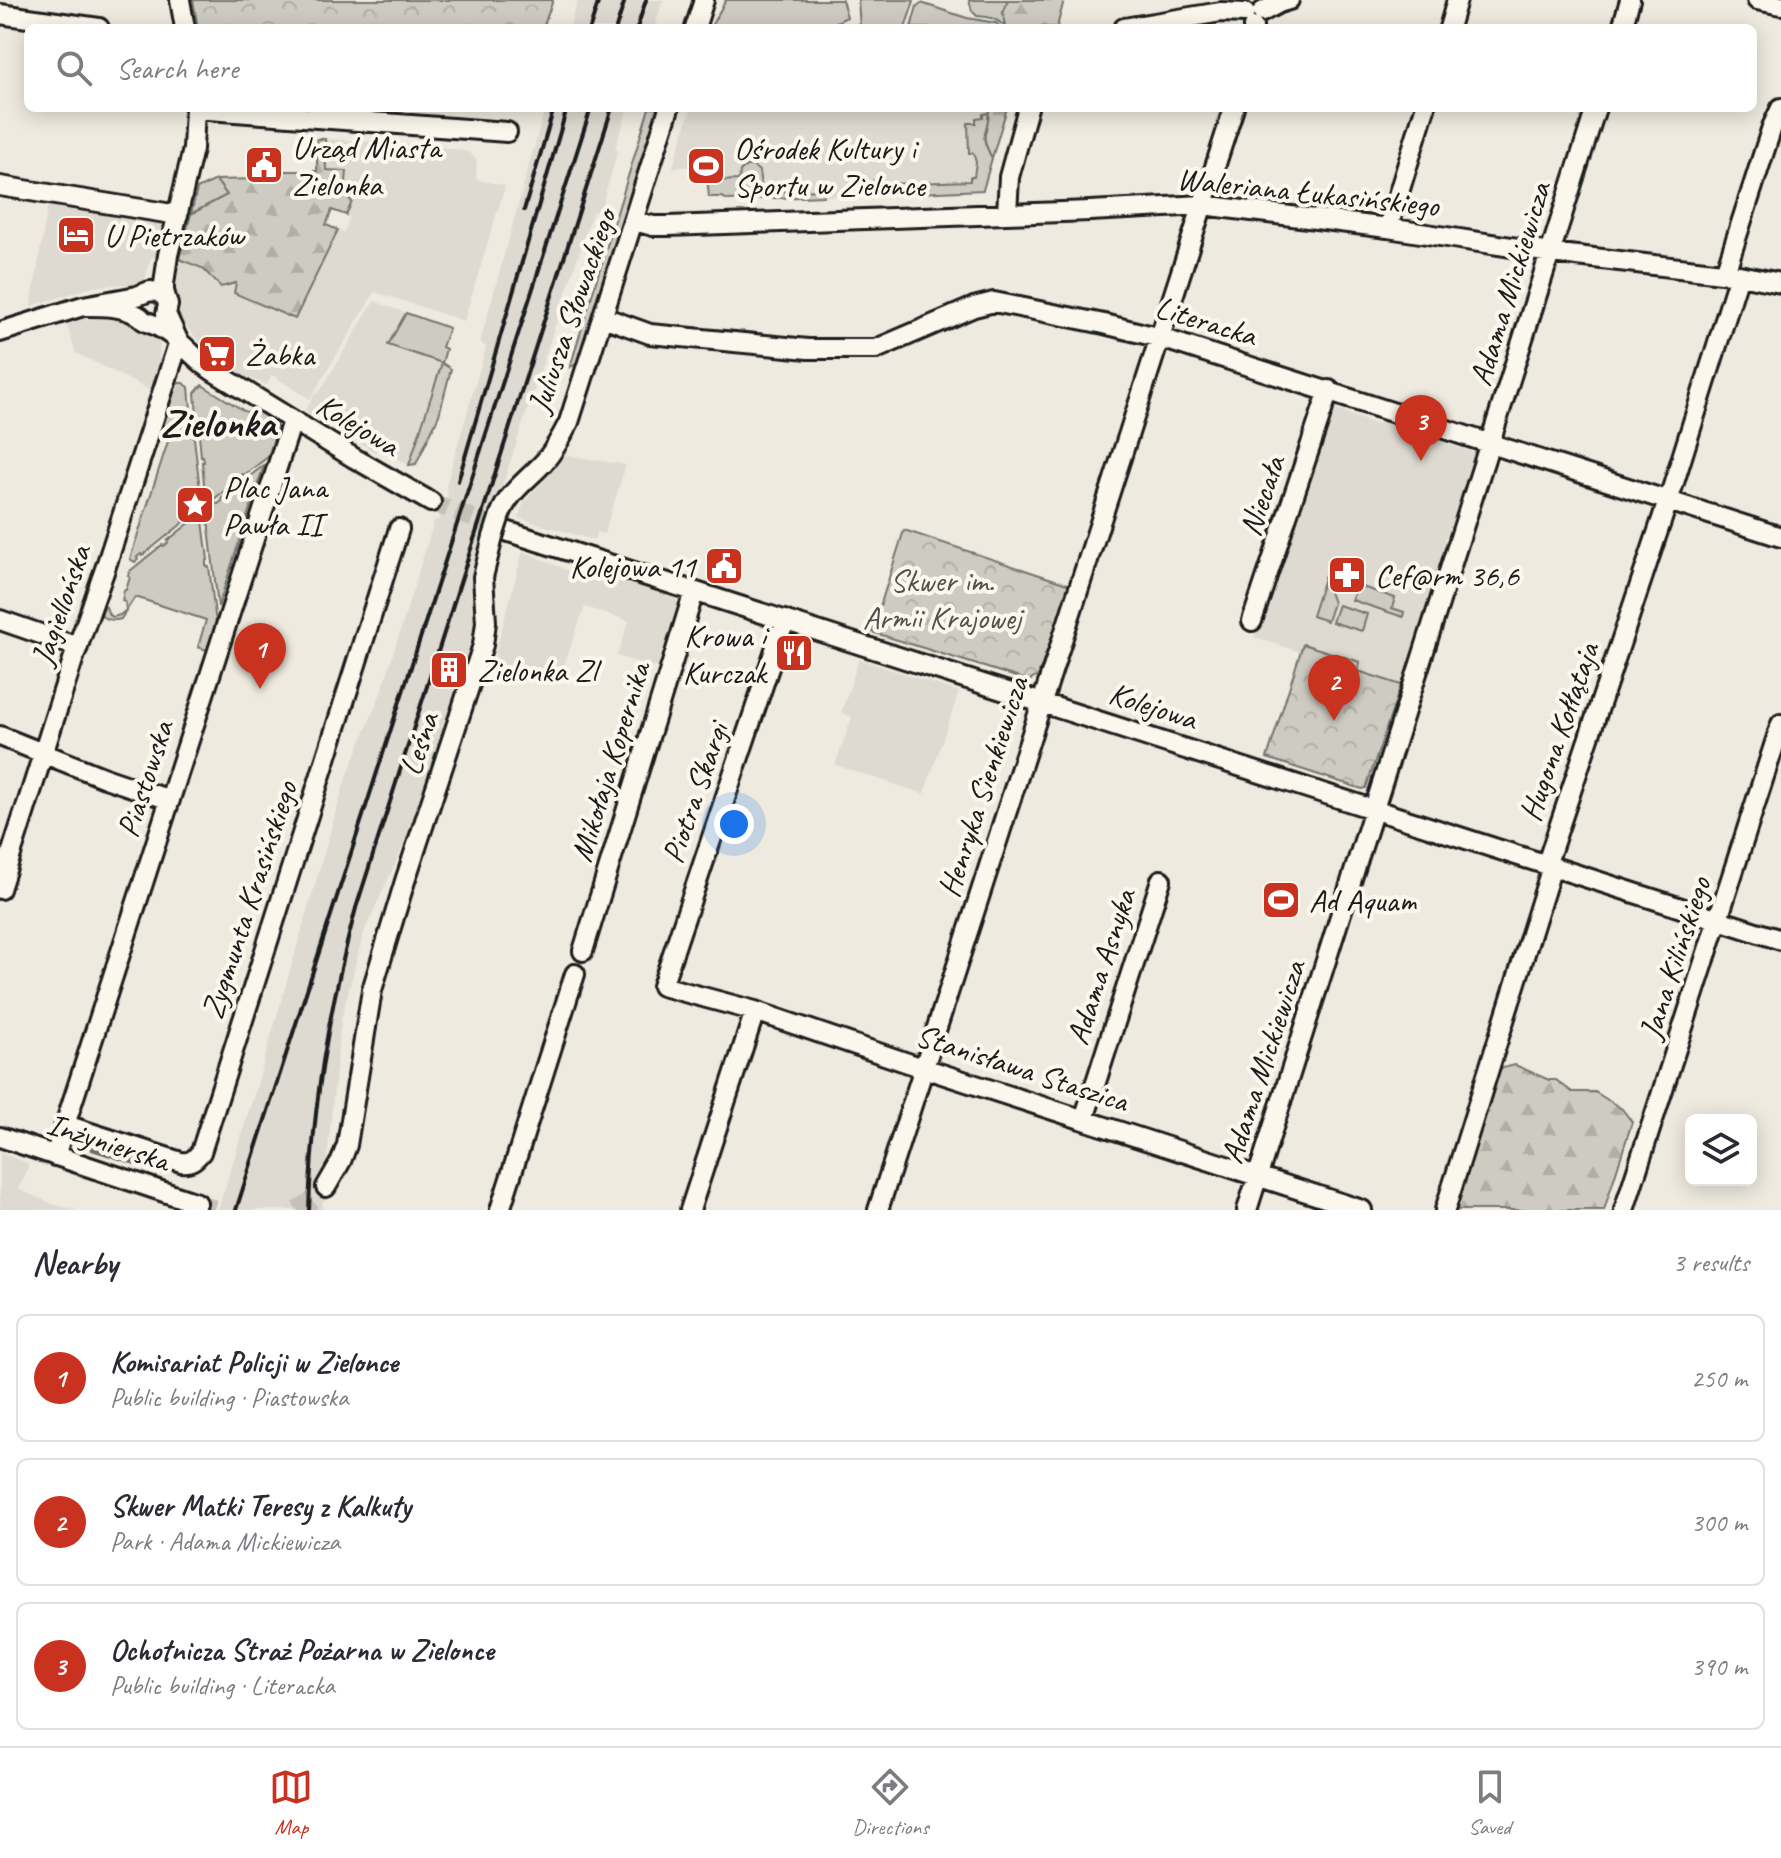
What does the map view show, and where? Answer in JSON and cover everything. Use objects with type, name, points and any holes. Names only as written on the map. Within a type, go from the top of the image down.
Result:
[{"type":"street","points":[[180,0],[184,24]]},
{"type":"street","points":[[696,24],[704,0]]},
{"type":"street","points":[[1148,24],[1221,12],[1253,20],[1273,6],[1289,0]]},
{"type":"street","points":[[1450,24],[1457,0]]},
{"type":"street","points":[[1623,24],[1630,0]]},
{"type":"street","points":[[1757,0],[1781,5]]},
{"type":"street","points":[[0,14],[71,24]]},
{"type":"street","name":"Hugona Kołłątaja","points":[[1445,1210],[1550,873],[1551,850],[1668,501],[1781,108]]},
{"type":"street","points":[[0,332],[86,306],[152,306],[156,282],[168,255],[193,149],[195,112]]},
{"type":"street","points":[[236,112],[507,132]]},
{"type":"street","name":"Juliusza Słowackiego","points":[[500,528],[508,498],[544,462],[569,422],[668,112]]},
{"type":"street","points":[[1007,213],[1009,177],[1027,112]]},
{"type":"street","name":"Henryka Sienkiewicza","points":[[878,1210],[1233,112]]},
{"type":"street","points":[[1388,228],[1424,112]]},
{"type":"street","name":"Adama Mickiewicza","points":[[1247,1210],[1595,112]]},
{"type":"street","points":[[0,186],[178,215]]},
{"type":"street","name":"Waleriana Łukasińskiego","points":[[635,221],[668,226],[1203,205],[1781,283]]},
{"type":"street","name":"Literacka","points":[[603,317],[650,334],[808,349],[876,349],[974,307],[994,302],[1161,338],[1781,537]]},
{"type":"street","name":"Kolejowa","points":[[152,306],[179,341],[206,367],[431,502]]},
{"type":"street","name":"Jagiellońska","points":[[0,889],[179,341]]},
{"type":"street","name":"Niecała","points":[[1252,621],[1329,390]]},
{"type":"street","name":"Piastowska","points":[[55,1156],[292,421]]},
{"type":"street","name":"Kolejowa","points":[[500,528],[1781,940]]},
{"type":"street","name":"Leśna","points":[[326,1187],[347,1145],[372,990],[483,645],[486,622],[483,577],[500,528]]},
{"type":"street","name":"Zygmunta Krasińskiego","points":[[66,1125],[181,1162],[194,1160],[201,1152],[399,529]]},
{"type":"street","name":"Mikołaja Kopernika","points":[[583,951],[694,592]]},
{"type":"street","points":[[0,620],[78,647]]},
{"type":"street","name":"Piotra Skargi","points":[[662,986],[785,620]]},
{"type":"street","name":"Jana Kilińskiego","points":[[1624,1210],[1781,724]]},
{"type":"street","points":[[0,736],[170,800]]},
{"type":"street","name":"Adama Asnyka","points":[[1084,1119],[1161,880]]},
{"type":"street","points":[[500,1210],[575,974]]},
{"type":"street","name":"Stanisława Staszica","points":[[662,986],[755,1011],[1362,1210]]},
{"type":"street","points":[[690,1210],[755,1011]]},
{"type":"street","name":"Inżynierska","points":[[0,1137],[197,1203]]},
{"type":"shaded area","points":[[578,0],[663,0],[655,24],[570,24]]},
{"type":"shaded area","points":[[544,112],[627,112],[600,212],[593,211],[498,499],[491,509],[482,536],[473,573],[479,624],[426,796],[364,932],[341,1020],[322,1210],[218,1210],[344,784],[382,690],[434,521],[439,519],[448,492],[446,486],[486,347],[480,342]]},
{"type":"shaded area","points":[[690,112],[1006,112],[983,190],[728,200],[709,197],[707,177],[694,175],[693,167],[673,167]]},
{"type":"shaded area","points":[[325,139],[457,149],[470,153],[477,160],[476,179],[505,186],[464,321],[375,292],[310,399],[272,375],[267,385],[221,363],[179,318],[173,290],[179,259],[202,268],[221,287],[237,283],[295,318],[338,230],[344,232],[350,217],[346,215],[352,202],[345,194],[347,171],[326,170]]},
{"type":"shaded area","points":[[49,198],[165,219],[155,258],[151,257],[144,283],[139,287],[122,284],[93,287],[31,306]]},
{"type":"shaded area","points":[[374,301],[406,313],[388,344],[442,363],[409,465],[378,447],[375,452],[305,410],[320,391]]},
{"type":"shaded area","points":[[82,319],[122,321],[158,335],[159,367],[150,390],[76,353],[66,323]]},
{"type":"shaded area","points":[[1331,408],[1475,453],[1444,539],[1448,540],[1402,684],[1358,671],[1360,662],[1303,644],[1300,652],[1254,637]]},
{"type":"shaded area","points":[[566,455],[626,465],[604,534],[597,532],[594,540],[518,518],[524,502]]},
{"type":"shaded area","points":[[523,551],[567,570],[616,578],[676,599],[678,603],[657,668],[617,656],[629,621],[585,607],[557,684],[493,662]]},
{"type":"shaded area","points":[[859,659],[959,692],[924,794],[835,765],[852,717],[841,713]]},
{"type":"shaded area","points":[[0,1153],[28,1163],[18,1189],[55,1205],[78,1210],[0,1210]]},
{"type":"green space","points":[[193,0],[553,0],[544,24],[197,24]]},
{"type":"green space","points":[[726,0],[842,0],[847,17],[832,24],[712,24]]},
{"type":"green space","points":[[858,0],[914,1],[906,24],[860,24]]},
{"type":"green space","points":[[969,0],[1008,0],[1003,12],[1005,24],[977,16]]},
{"type":"green space","points":[[1008,0],[1064,0],[1058,24],[1005,24],[1003,12]]},
{"type":"green space","points":[[921,3],[997,24],[912,24],[917,6]]},
{"type":"green space","points":[[648,112],[661,112],[580,363],[570,367]]},
{"type":"green space","points":[[989,112],[1006,112],[992,158],[985,142]]},
{"type":"green space","points":[[989,113],[984,139],[992,158],[983,190],[894,194],[893,190],[873,191],[872,181],[882,179],[887,184],[970,181],[970,177],[974,177],[976,162],[973,153],[969,153],[968,123],[976,123],[976,118]]},
{"type":"green space","points":[[317,139],[325,139],[326,170],[347,171],[345,194],[352,202],[346,215],[332,210],[326,225],[338,230],[295,319],[234,293],[236,283],[221,287],[202,268],[179,259],[191,214],[227,195],[216,180],[260,179],[261,171],[317,171]]},
{"type":"green space","points":[[746,166],[753,166],[759,171],[764,192],[823,190],[823,196],[728,200],[709,197],[707,177],[713,181],[739,180],[740,171]]},
{"type":"green space","points":[[216,180],[227,195],[191,214],[197,189]]},
{"type":"green space","points":[[406,313],[449,328],[442,347],[446,349],[442,363],[388,345]]},
{"type":"green space","points":[[442,363],[451,369],[439,415],[416,464],[409,465]]},
{"type":"green space","points":[[178,383],[189,387],[202,508],[137,557],[135,562],[130,559],[172,429],[163,426]]},
{"type":"green space","points":[[202,385],[246,412],[254,410],[275,422],[277,428],[268,457],[242,474],[240,479],[206,505],[195,393]]},
{"type":"green space","points":[[264,465],[218,607],[207,510]]},
{"type":"green space","points":[[202,513],[208,560],[206,566],[209,567],[216,623],[207,650],[198,647],[206,620],[135,597],[121,619],[110,620],[101,615],[106,607],[113,617],[126,610],[122,601],[130,571]]},
{"type":"green space","name":"Skwer im. Armii Krajowej","points":[[904,530],[1070,585],[1038,676],[1029,681],[872,632]]},
{"type":"green space","points":[[1324,578],[1333,603],[1327,621],[1312,616]]},
{"type":"green space","points":[[1359,586],[1395,598],[1392,608],[1404,612],[1403,617],[1352,600]]},
{"type":"green space","points":[[1338,605],[1367,614],[1362,631],[1332,622]]},
{"type":"green space","points":[[1303,644],[1360,662],[1358,671],[1401,685],[1366,788],[1267,758]]},
{"type":"green space","points":[[1515,1065],[1549,1080],[1556,1080],[1572,1092],[1595,1092],[1622,1109],[1632,1122],[1604,1210],[1453,1210],[1495,1070]]},
{"type":"waterway","points":[[92,1149],[160,1171]]},
{"type":"tunnel","points":[[431,502],[506,531]]},
{"type":"tunnel","points":[[297,1210],[326,1187]]},
{"type":"tunnel","points":[[197,1203],[219,1210]]},
{"type":"railway","points":[[591,24],[599,0]]},
{"type":"railway","points":[[617,24],[625,0]]},
{"type":"railway","points":[[638,24],[646,0]]},
{"type":"railway","points":[[524,210],[553,112]]},
{"type":"railway","points":[[458,481],[566,112]]},
{"type":"railway","points":[[236,1210],[590,112]]},
{"type":"railway","points":[[309,1210],[314,1133],[324,1058],[356,908],[611,112]]},
{"type":"place","name":"Urząd Miasta Zielonka","points":[[264,165]]},
{"type":"place","name":"Ośrodek Kultury i Sportu w Zielonce","points":[[706,166]]},
{"type":"place","name":"U Pietrzaków","points":[[76,235]]},
{"type":"place","name":"Żabka","points":[[217,354]]},
{"type":"place","name":"Ochotnicza Straż Pożarna w Zielonce","points":[[1421,461]]},
{"type":"place","name":"Plac Jana Pawła II","points":[[195,505]]},
{"type":"place","name":"Kolejowa 11","points":[[724,566]]},
{"type":"place","name":"Cef@rm 36,6","points":[[1347,575]]},
{"type":"place","name":"Krowa i Kurczak","points":[[794,653]]},
{"type":"place","name":"Zielonka Zl","points":[[449,670]]},
{"type":"place","name":"Komisariat Policji w Zielonce","points":[[260,689]]},
{"type":"place","name":"Skwer Matki Teresy z Kalkuty","points":[[1334,721]]},
{"type":"place","name":"Ad Aquam","points":[[1281,900]]},
{"type":"district","name":"Zielonka","points":[[218,423]]}]
